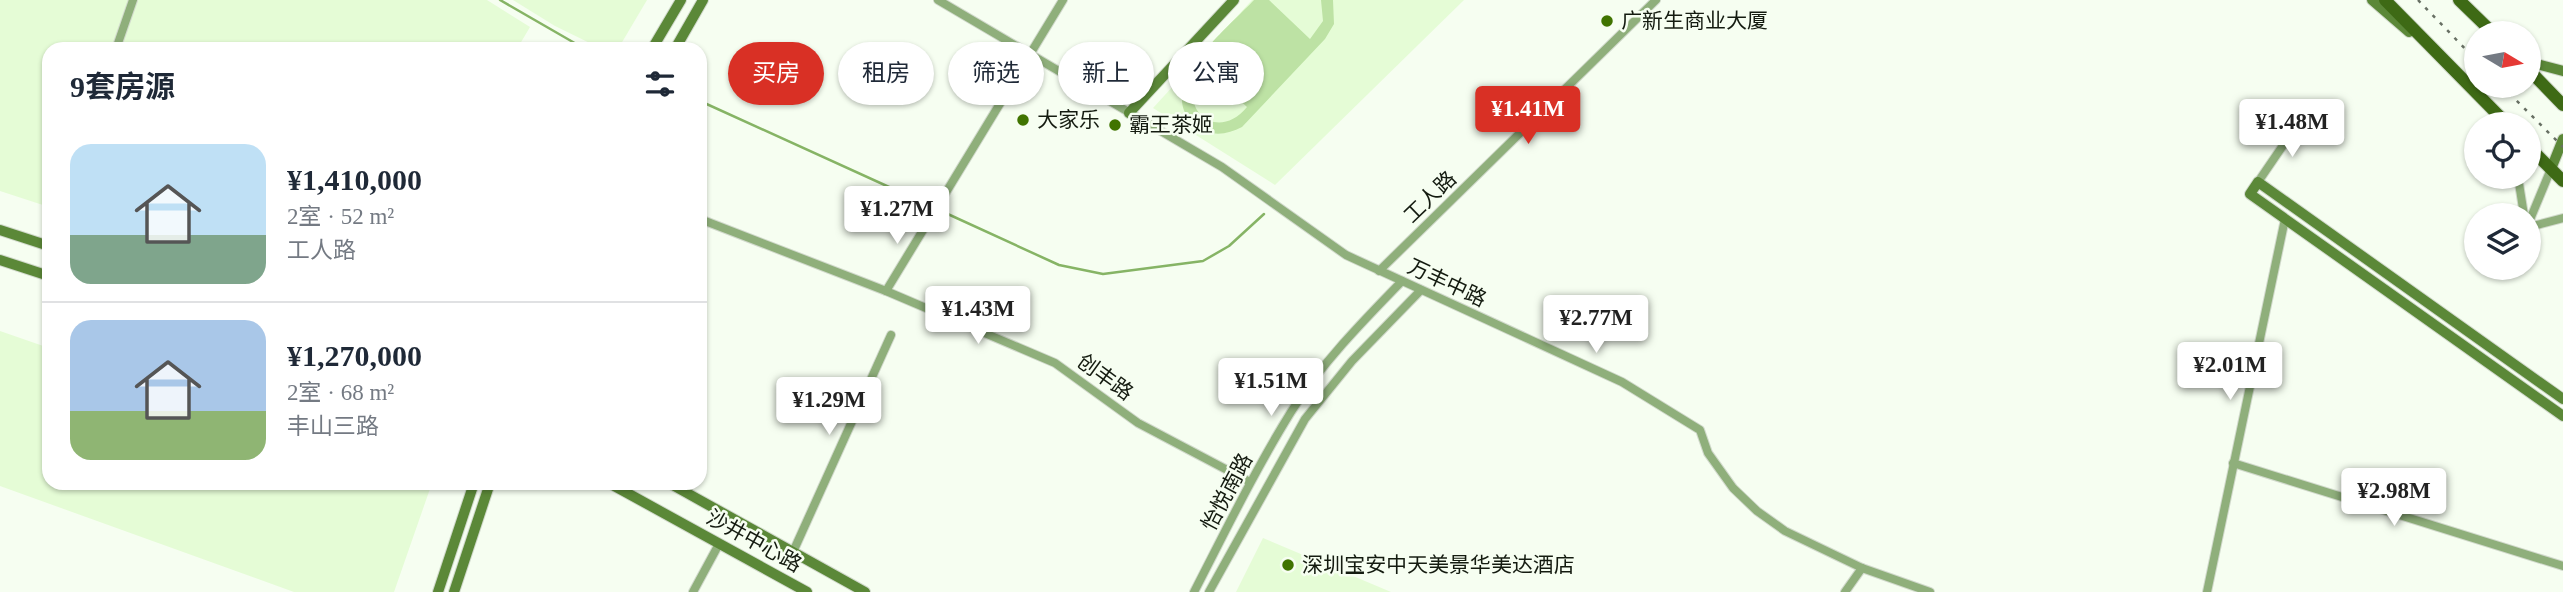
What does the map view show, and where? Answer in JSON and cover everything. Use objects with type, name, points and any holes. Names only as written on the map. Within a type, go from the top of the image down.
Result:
[{"type":"main road","points":[[2385,0],[2494,112]]},
{"type":"main road","points":[[2459,0],[2480,21]]},
{"type":"main road","points":[[2541,82],[2563,105]]},
{"type":"main road","points":[[2541,159],[2563,181]]},
{"type":"street","points":[[118,42],[133,0]]},
{"type":"street","points":[[656,42],[681,0]]},
{"type":"street","points":[[678,42],[704,0]]},
{"type":"street","name":"万丰中路","points":[[938,0],[1010,42]]},
{"type":"street","points":[[1037,42],[1063,0]]},
{"type":"street","points":[[1129,113],[1234,0]]},
{"type":"street","name":"工人路","points":[[1380,271],[1656,0]]},
{"type":"street","points":[[2372,0],[2449,65]]},
{"type":"street","points":[[2468,0],[2483,21]]},
{"type":"street","name":"万丰中路","points":[[1044,62],[1222,167],[1334,249],[1622,382],[1700,430],[1716,467],[1757,511],[1785,531],[1862,568],[1930,592]]},
{"type":"street","points":[[2541,65],[2563,71]]},
{"type":"street","points":[[886,291],[999,105]]},
{"type":"street","points":[[2301,119],[2250,194],[2563,416]]},
{"type":"street","points":[[2537,203],[2563,139]]},
{"type":"street","points":[[2551,169],[2563,157]]},
{"type":"street","points":[[2258,182],[2563,399]]},
{"type":"street","points":[[2541,224],[2563,218]]},
{"type":"street","points":[[2207,592],[2285,219]]},
{"type":"street","name":"创丰路","points":[[707,222],[886,291],[1055,363],[1139,423],[1250,482]]},
{"type":"street","points":[[0,230],[42,243]]},
{"type":"street","points":[[0,260],[42,274]]},
{"type":"street","name":"怡悦南路","points":[[1194,592],[1250,482],[1292,410],[1344,341],[1402,281]]},
{"type":"street","name":"怡悦南路","points":[[1209,592],[1305,419],[1352,361],[1421,290]]},
{"type":"street","points":[[793,552],[891,335]]},
{"type":"street","points":[[2233,463],[2563,566]]},
{"type":"street","points":[[438,592],[471,490]]},
{"type":"street","points":[[454,592],[488,490]]},
{"type":"street","name":"沙井中心路","points":[[622,490],[807,592]]},
{"type":"street","name":"沙井中心路","points":[[682,490],[865,592]]},
{"type":"street","points":[[693,592],[719,544]]},
{"type":"street","points":[[1845,592],[1862,568]]},
{"type":"shaded area","points":[[0,0],[487,0],[530,27],[521,42],[42,42],[42,205],[0,191]]},
{"type":"shaded area","points":[[513,0],[647,0],[622,42],[588,42]]},
{"type":"shaded area","points":[[1252,0],[1464,0],[1275,185],[1153,108],[1168,92],[1168,105],[1264,105],[1264,42],[1214,42]]},
{"type":"shaded area","points":[[1254,0],[1269,0],[1310,39],[1323,21],[1321,0],[1333,0],[1334,24],[1325,39],[1264,104],[1264,42],[1213,42]]},
{"type":"shaded area","points":[[1183,105],[1195,105],[1202,116],[1211,121],[1223,122],[1235,118],[1247,107],[1245,105],[1263,105],[1242,127],[1225,133],[1201,130],[1184,111]]},
{"type":"shaded area","points":[[0,331],[42,346],[42,490],[430,490],[394,592],[294,592],[0,486]]},
{"type":"shaded area","name":"深圳宝安中天美景华美达酒店","points":[[1263,538],[1391,592],[1236,592]]},
{"type":"waterway","points":[[500,0],[573,42]]},
{"type":"waterway","points":[[707,104],[933,207]]},
{"type":"waterway","points":[[939,210],[1059,265],[1103,274],[1203,261],[1229,246],[1264,214]]},
{"type":"railway","points":[[2418,0],[2464,48]]},
{"type":"railway","points":[[2514,98],[2563,147]]},
{"type":"place","name":"广新生商业大厦","points":[[1607,21]]},
{"type":"place","name":"大家乐","points":[[1023,120]]},
{"type":"place","name":"霸王茶姬","points":[[1115,125]]},
{"type":"place","name":"深圳宝安中天美景华美达酒店","points":[[1288,565]]}]
